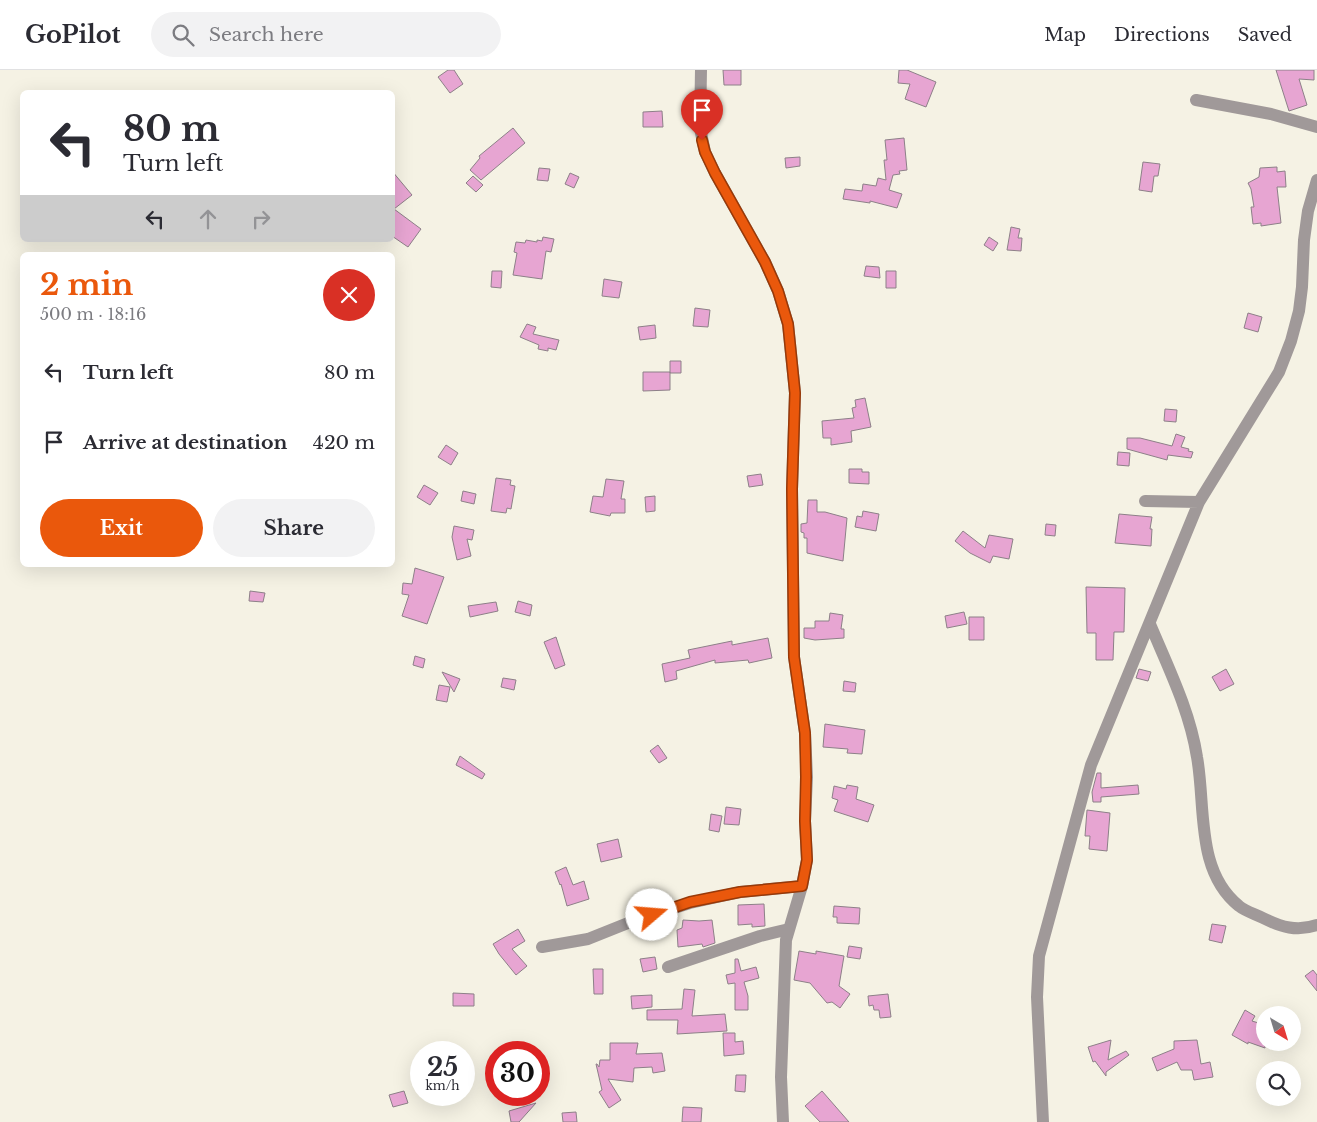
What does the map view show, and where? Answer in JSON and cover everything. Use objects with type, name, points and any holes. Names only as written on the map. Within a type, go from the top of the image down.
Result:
[{"type":"street","points":[[701,70],[700,128],[705,152],[765,262],[778,291],[788,324],[795,393],[792,489],[794,657],[805,733],[807,860],[802,886],[786,940],[781,1077],[783,1122]]},
{"type":"street","points":[[1196,100],[1271,114],[1317,126]]},
{"type":"street","points":[[1043,1122],[1037,997],[1039,956],[1092,765],[1199,502],[1279,372],[1292,341],[1302,287],[1304,240],[1308,211],[1317,180]]},
{"type":"street","points":[[1145,501],[1199,502]]},
{"type":"street","points":[[1150,624],[1174,683],[1198,756],[1205,832],[1209,856],[1215,875],[1227,894],[1240,907],[1256,915],[1279,926],[1305,929],[1317,925]]},
{"type":"street","points":[[542,947],[588,939],[632,921],[690,902],[740,892],[802,886]]},
{"type":"street","points":[[668,967],[760,936],[789,929]]},
{"type":"building","points":[[448,70],[454,70],[463,84],[450,93],[438,77]]},
{"type":"building","points":[[723,70],[741,70],[741,85],[724,85]]},
{"type":"building","points":[[899,70],[907,70],[936,82],[926,107],[905,99],[910,84],[898,83]]},
{"type":"building","points":[[1276,70],[1314,70],[1314,80],[1299,79],[1307,105],[1289,111]]},
{"type":"building","points":[[662,111],[663,127],[643,127],[643,112]]},
{"type":"building","points":[[513,128],[525,143],[481,180],[470,170],[480,158],[479,156]]},
{"type":"building","points":[[904,138],[907,170],[899,171],[900,174],[893,175],[889,190],[902,194],[897,208],[870,201],[870,203],[843,199],[845,189],[862,191],[863,184],[876,186],[878,178],[886,180],[885,140]]},
{"type":"building","points":[[800,157],[800,166],[786,168],[785,158]]},
{"type":"building","points":[[1143,162],[1160,164],[1158,176],[1154,176],[1152,192],[1139,190]]},
{"type":"building","points":[[1277,167],[1277,172],[1285,171],[1286,187],[1277,187],[1281,223],[1261,226],[1261,223],[1253,224],[1251,207],[1254,207],[1248,183],[1259,177],[1260,168]]},
{"type":"building","points":[[539,168],[550,169],[548,181],[537,180]]},
{"type":"building","points":[[570,173],[579,177],[574,188],[565,184]]},
{"type":"building","points":[[395,175],[412,195],[395,208]]},
{"type":"building","points":[[473,176],[483,185],[476,192],[466,183]]},
{"type":"building","points":[[395,210],[421,229],[408,247],[395,238]]},
{"type":"building","points":[[1011,227],[1020,229],[1018,238],[1022,238],[1021,251],[1007,250]]},
{"type":"building","points":[[543,237],[554,239],[551,252],[546,251],[542,279],[513,275],[517,253],[514,252],[516,242],[525,243],[526,240],[537,242],[537,240],[542,241]]},
{"type":"building","points":[[989,237],[998,243],[993,251],[984,245]]},
{"type":"building","points":[[866,266],[879,267],[880,278],[864,276]]},
{"type":"building","points":[[492,271],[502,271],[501,288],[491,287]]},
{"type":"building","points":[[886,271],[896,271],[896,288],[886,288]]},
{"type":"building","points":[[604,279],[622,282],[619,298],[602,296]]},
{"type":"building","points":[[695,308],[710,310],[708,327],[693,326]]},
{"type":"building","points":[[1248,313],[1262,317],[1258,332],[1244,328]]},
{"type":"building","points":[[527,324],[536,327],[533,334],[559,340],[556,350],[548,348],[548,351],[538,349],[539,345],[520,337]]},
{"type":"building","points":[[655,325],[656,338],[640,340],[638,327]]},
{"type":"building","points":[[670,361],[681,361],[681,373],[670,373]]},
{"type":"building","points":[[643,372],[670,372],[670,390],[643,391]]},
{"type":"building","points":[[865,398],[871,427],[851,431],[852,442],[831,445],[831,438],[823,438],[822,421],[854,418],[852,408],[856,407],[855,400]]},
{"type":"building","points":[[1165,409],[1177,410],[1176,422],[1164,421]]},
{"type":"building","points":[[1176,434],[1185,437],[1181,447],[1193,452],[1191,458],[1168,455],[1167,460],[1127,449],[1127,438],[1140,438],[1172,446]]},
{"type":"building","points":[[446,445],[458,453],[451,465],[438,457]]},
{"type":"building","points":[[1118,452],[1130,453],[1129,466],[1117,465]]},
{"type":"building","points":[[849,469],[862,469],[862,472],[869,472],[869,484],[849,483]]},
{"type":"building","points":[[761,474],[763,485],[749,487],[747,476]]},
{"type":"building","points":[[496,478],[511,480],[510,485],[515,486],[511,509],[507,508],[506,513],[491,511]]},
{"type":"building","points":[[606,479],[624,481],[621,499],[625,499],[625,513],[611,513],[610,516],[590,512],[593,496],[603,497]]},
{"type":"building","points":[[424,485],[438,493],[430,505],[417,497]]},
{"type":"building","points":[[463,491],[476,494],[474,504],[461,501]]},
{"type":"building","points":[[655,496],[655,511],[646,512],[645,497]]},
{"type":"building","points":[[808,500],[817,500],[817,512],[825,512],[847,518],[843,561],[807,553],[807,538],[804,538],[804,533],[801,532],[801,524],[807,523]]},
{"type":"building","points":[[863,511],[879,514],[876,531],[855,527],[857,516],[862,517]]},
{"type":"building","points":[[1119,514],[1152,517],[1150,529],[1152,529],[1151,546],[1115,543]]},
{"type":"building","points":[[1046,524],[1056,525],[1055,536],[1045,535]]},
{"type":"building","points":[[454,526],[474,530],[472,540],[467,539],[471,556],[457,560],[452,537]]},
{"type":"building","points":[[963,531],[985,548],[989,535],[1013,539],[1009,559],[993,556],[990,563],[970,553],[955,541]]},
{"type":"building","points":[[415,568],[444,577],[427,624],[402,616],[409,595],[402,594],[403,583],[412,584]]},
{"type":"building","points":[[1086,587],[1125,588],[1124,632],[1114,632],[1113,660],[1096,660],[1096,633],[1087,633]]},
{"type":"building","points":[[250,591],[265,593],[263,602],[249,601]]},
{"type":"building","points":[[518,601],[532,605],[530,616],[515,612]]},
{"type":"building","points":[[496,602],[498,611],[470,617],[468,606]]},
{"type":"building","points":[[964,612],[967,624],[947,628],[945,616]]},
{"type":"building","points":[[830,613],[843,615],[841,629],[844,629],[844,638],[815,640],[804,638],[804,628],[815,628],[815,621],[829,621]]},
{"type":"building","points":[[969,617],[984,617],[984,640],[969,640]]},
{"type":"building","points":[[556,637],[565,665],[555,669],[544,642]]},
{"type":"building","points":[[768,638],[772,658],[749,663],[748,660],[715,663],[715,660],[676,671],[677,679],[665,682],[662,664],[690,658],[688,650],[732,641],[732,645]]},
{"type":"building","points":[[415,656],[425,659],[423,668],[413,665]]},
{"type":"building","points":[[1139,669],[1151,672],[1148,681],[1136,678]]},
{"type":"building","points":[[1226,669],[1234,684],[1220,691],[1212,677]]},
{"type":"building","points":[[442,672],[460,679],[454,692]]},
{"type":"building","points":[[503,678],[516,680],[514,690],[501,687]]},
{"type":"building","points":[[844,681],[856,683],[855,692],[843,691]]},
{"type":"building","points":[[439,685],[450,687],[447,702],[436,700]]},
{"type":"building","points":[[825,724],[865,730],[862,754],[847,753],[848,749],[823,747]]},
{"type":"building","points":[[658,745],[667,758],[659,763],[650,751]]},
{"type":"building","points":[[460,756],[485,774],[482,779],[456,765]]},
{"type":"building","points":[[1097,773],[1101,773],[1101,788],[1138,785],[1139,794],[1101,797],[1101,802],[1093,802],[1092,792]]},
{"type":"building","points":[[847,785],[858,787],[856,799],[874,805],[868,822],[834,811],[838,800],[832,798],[834,786],[846,789]]},
{"type":"building","points":[[726,807],[741,809],[739,825],[724,824]]},
{"type":"building","points":[[1087,810],[1110,813],[1107,851],[1089,849],[1090,836],[1085,836]]},
{"type":"building","points":[[711,814],[722,816],[719,832],[709,830]]},
{"type":"building","points":[[618,839],[622,857],[601,862],[597,844]]},
{"type":"building","points":[[566,867],[573,885],[584,881],[589,899],[567,906],[561,884],[555,872]]},
{"type":"building","points":[[764,904],[765,926],[752,927],[752,924],[738,925],[738,905]]},
{"type":"building","points":[[834,906],[860,908],[859,924],[837,923],[837,917],[833,917]]},
{"type":"building","points":[[683,920],[712,920],[715,943],[703,947],[702,944],[678,947],[677,930],[682,928]]},
{"type":"building","points":[[1212,924],[1226,926],[1222,943],[1209,940]]},
{"type":"building","points":[[518,929],[525,941],[512,949],[527,966],[516,975],[493,944]]},
{"type":"building","points":[[849,946],[862,948],[860,959],[847,957]]},
{"type":"building","points":[[799,951],[816,954],[816,951],[844,956],[839,986],[850,994],[840,1008],[832,1002],[827,1003],[810,983],[794,980]]},
{"type":"building","points":[[655,957],[657,969],[643,972],[640,959]]},
{"type":"building","points":[[735,959],[738,959],[741,971],[756,967],[759,978],[744,982],[748,996],[748,1010],[735,1010],[735,983],[728,984],[726,975],[735,973]]},
{"type":"building","points":[[593,969],[603,969],[603,994],[594,994]]},
{"type":"building","points":[[1313,970],[1317,975],[1317,991],[1305,976]]},
{"type":"building","points":[[684,989],[695,990],[692,1016],[725,1014],[727,1031],[677,1034],[678,1020],[647,1020],[647,1010],[682,1009]]},
{"type":"building","points":[[453,993],[474,994],[474,1006],[453,1006]]},
{"type":"building","points":[[888,994],[891,1017],[880,1018],[879,1010],[874,1010],[873,1005],[869,1006],[868,996]]},
{"type":"building","points":[[652,995],[652,1007],[632,1009],[631,996]]},
{"type":"building","points":[[1245,1010],[1255,1016],[1252,1021],[1256,1022],[1256,1045],[1248,1042],[1248,1044],[1232,1035]]},
{"type":"building","points":[[723,1033],[735,1033],[735,1042],[743,1041],[744,1054],[724,1056]]},
{"type":"building","points":[[1111,1040],[1108,1060],[1126,1051],[1129,1055],[1106,1072],[1106,1076],[1095,1061],[1093,1062],[1088,1047]]},
{"type":"building","points":[[1197,1040],[1201,1064],[1210,1062],[1213,1077],[1194,1080],[1192,1070],[1181,1070],[1177,1062],[1157,1071],[1152,1058],[1174,1049],[1174,1041]]},
{"type":"building","points":[[610,1043],[638,1043],[636,1054],[662,1053],[665,1071],[653,1073],[652,1067],[634,1068],[633,1082],[608,1079],[621,1100],[609,1108],[599,1092],[602,1090],[596,1064],[599,1067],[600,1060],[610,1060]]},
{"type":"building","points":[[736,1075],[746,1075],[745,1092],[735,1091]]},
{"type":"building","points":[[404,1091],[408,1103],[393,1107],[389,1095]]},
{"type":"building","points":[[822,1091],[849,1122],[820,1122],[805,1106]]},
{"type":"building","points":[[533,1106],[519,1122],[511,1122],[509,1111]]},
{"type":"building","points":[[683,1107],[702,1108],[701,1122],[682,1122]]},
{"type":"building","points":[[576,1112],[577,1122],[563,1122],[562,1113]]},
{"type":"route","points":[[652,915],[690,902],[740,892],[802,886],[807,860],[805,733],[794,657],[792,489],[795,393],[788,324],[778,291],[765,262],[715,173],[705,152],[702,140]]}]
